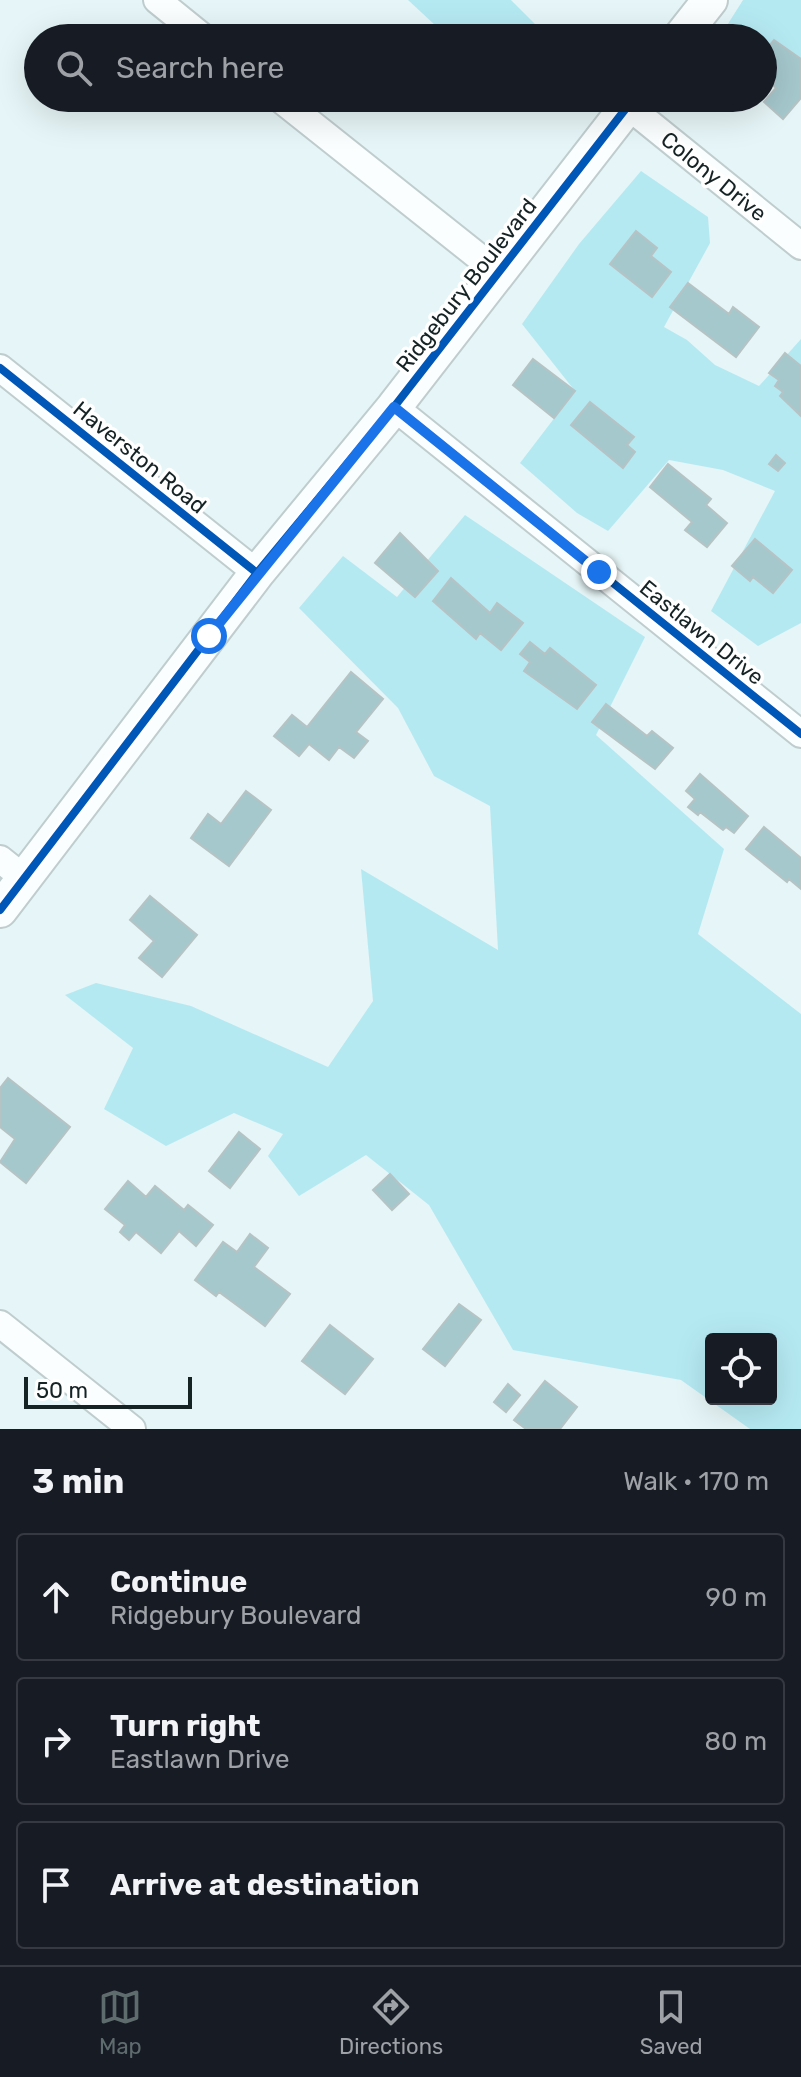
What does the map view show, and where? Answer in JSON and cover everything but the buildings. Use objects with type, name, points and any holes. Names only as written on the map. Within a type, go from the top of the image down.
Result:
[{"type":"street","points":[[157,0],[187,24]]},
{"type":"street","points":[[691,24],[710,0]]},
{"type":"street","points":[[297,112],[499,273]]},
{"type":"street","name":"Ridgebury Boulevard","points":[[0,910],[12,869],[394,407],[623,112]]},
{"type":"street","name":"Colony Drive","points":[[643,112],[801,246]]},
{"type":"street","name":"Haverston Road","points":[[0,368],[257,573]]},
{"type":"street","name":"Eastlawn Drive","points":[[394,407],[801,734]]},
{"type":"street","points":[[0,1324],[132,1429]]},
{"type":"shaded area","points":[[408,0],[511,0],[535,24],[434,24]]},
{"type":"shaded area","points":[[743,0],[801,0],[801,68],[777,77],[777,24],[728,24]]},
{"type":"shaded area","points":[[641,171],[708,217],[710,243],[664,327],[687,340],[715,365],[759,386],[801,339],[801,623],[758,646],[711,611],[775,491],[723,470],[669,460],[608,531],[577,513],[520,463],[575,391],[522,324],[579,244]]},
{"type":"shaded area","points":[[465,515],[645,637],[596,735],[724,849],[698,934],[801,1014],[801,1429],[750,1429],[716,1405],[777,1405],[777,1333],[705,1333],[705,1397],[681,1380],[513,1350],[429,1205],[366,1155],[299,1196],[268,1156],[283,1134],[234,1113],[166,1146],[104,1109],[133,1048],[65,995],[96,983],[191,1006],[328,1067],[373,1001],[361,869],[498,950],[490,806],[434,776],[398,708],[299,608],[343,556],[397,597]]},
{"type":"cycle path","points":[[0,910],[257,573],[394,407],[623,112]]},
{"type":"cycle path","points":[[0,368],[257,573]]},
{"type":"cycle path","points":[[394,407],[801,734]]},
{"type":"route","points":[[209,636],[394,407],[599,572]]}]
